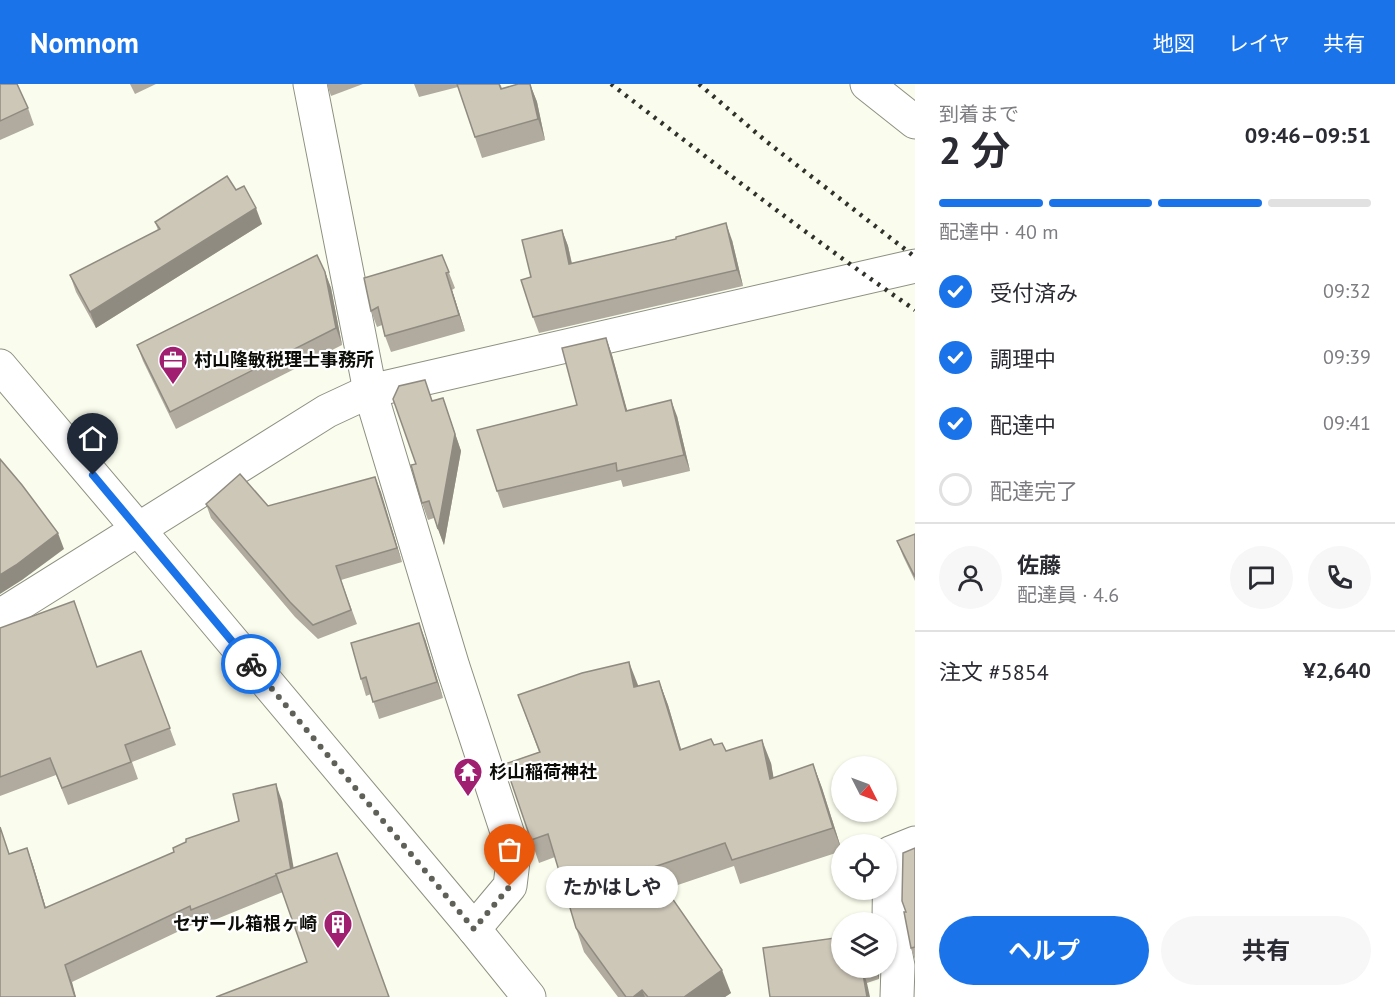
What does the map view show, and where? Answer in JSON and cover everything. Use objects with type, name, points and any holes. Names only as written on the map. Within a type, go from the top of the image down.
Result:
[{"type":"street","points":[[310,84],[370,391],[453,667],[514,853],[510,886],[474,929]]},
{"type":"street","points":[[867,84],[915,122]]},
{"type":"street","points":[[0,616],[327,411],[370,391],[915,266]]},
{"type":"street","points":[[0,366],[529,997]]},
{"type":"street","points":[[897,997],[898,966],[889,920],[890,854],[915,843]]},
{"type":"building","points":[[0,84],[17,84],[28,108],[0,121]]},
{"type":"building","points":[[457,84],[499,84],[501,89],[518,84],[530,84],[538,119],[475,137]]},
{"type":"building","points":[[227,176],[236,190],[244,186],[256,208],[90,312],[70,275],[160,229],[155,222]]},
{"type":"building","points":[[726,223],[737,270],[533,317],[521,280],[531,277],[522,240],[562,230],[569,264],[676,239],[676,237]]},
{"type":"building","points":[[317,255],[325,272],[336,328],[170,412],[137,345]]},
{"type":"building","points":[[442,255],[449,272],[446,273],[459,315],[385,336],[378,307],[371,311],[364,278]]},
{"type":"building","points":[[606,338],[626,411],[671,400],[684,455],[617,471],[616,463],[497,491],[477,430],[577,405],[562,348]]},
{"type":"building","points":[[425,380],[432,401],[443,398],[455,434],[438,529],[429,501],[422,503],[411,465],[416,464],[393,399],[399,386]]},
{"type":"building","points":[[0,459],[58,533],[0,575]]},
{"type":"building","points":[[240,474],[268,506],[375,477],[397,548],[336,566],[351,610],[313,625],[290,602],[206,504]]},
{"type":"building","points":[[915,534],[915,577],[897,541]]},
{"type":"building","points":[[74,601],[97,667],[141,651],[170,728],[125,745],[131,762],[62,788],[50,758],[0,777],[0,628]]},
{"type":"building","points":[[419,623],[437,682],[373,702],[366,677],[361,679],[351,643]]},
{"type":"building","points":[[629,662],[634,687],[659,681],[680,750],[711,739],[714,745],[722,743],[726,751],[762,740],[770,779],[813,764],[833,828],[732,860],[725,843],[651,868],[722,970],[684,997],[648,997],[642,990],[633,997],[626,997],[576,928],[548,834],[531,840],[505,764],[540,752],[518,695],[582,673]]},
{"type":"building","points":[[276,784],[291,870],[276,874],[191,910],[190,906],[65,965],[75,997],[0,997],[0,827],[9,854],[27,848],[45,908],[174,852],[173,848],[186,842],[186,839],[239,821],[233,794]]},
{"type":"building","points":[[915,848],[915,947],[911,948],[904,912],[906,912],[902,901],[903,853]]},
{"type":"building","name":"セザール箱根ヶ崎","points":[[337,853],[389,997],[216,997],[307,962],[276,874]]},
{"type":"building","points":[[831,939],[831,978],[864,978],[867,997],[770,997],[763,948]]},
{"type":"railway","points":[[611,84],[799,227],[915,310]]},
{"type":"railway","points":[[699,84],[767,142],[915,257]]},
{"type":"way so far","points":[[251,664],[474,929],[510,886]]},
{"type":"place","name":"村山隆敏税理士事務所","points":[[173,386]]},
{"type":"place","name":"杉山稲荷神社","points":[[468,798]]},
{"type":"place","name":"たかはしや","points":[[510,886]]},
{"type":"place","name":"セザール箱根ヶ崎","points":[[338,950]]},
{"type":"route","points":[[93,475],[251,664]]}]
